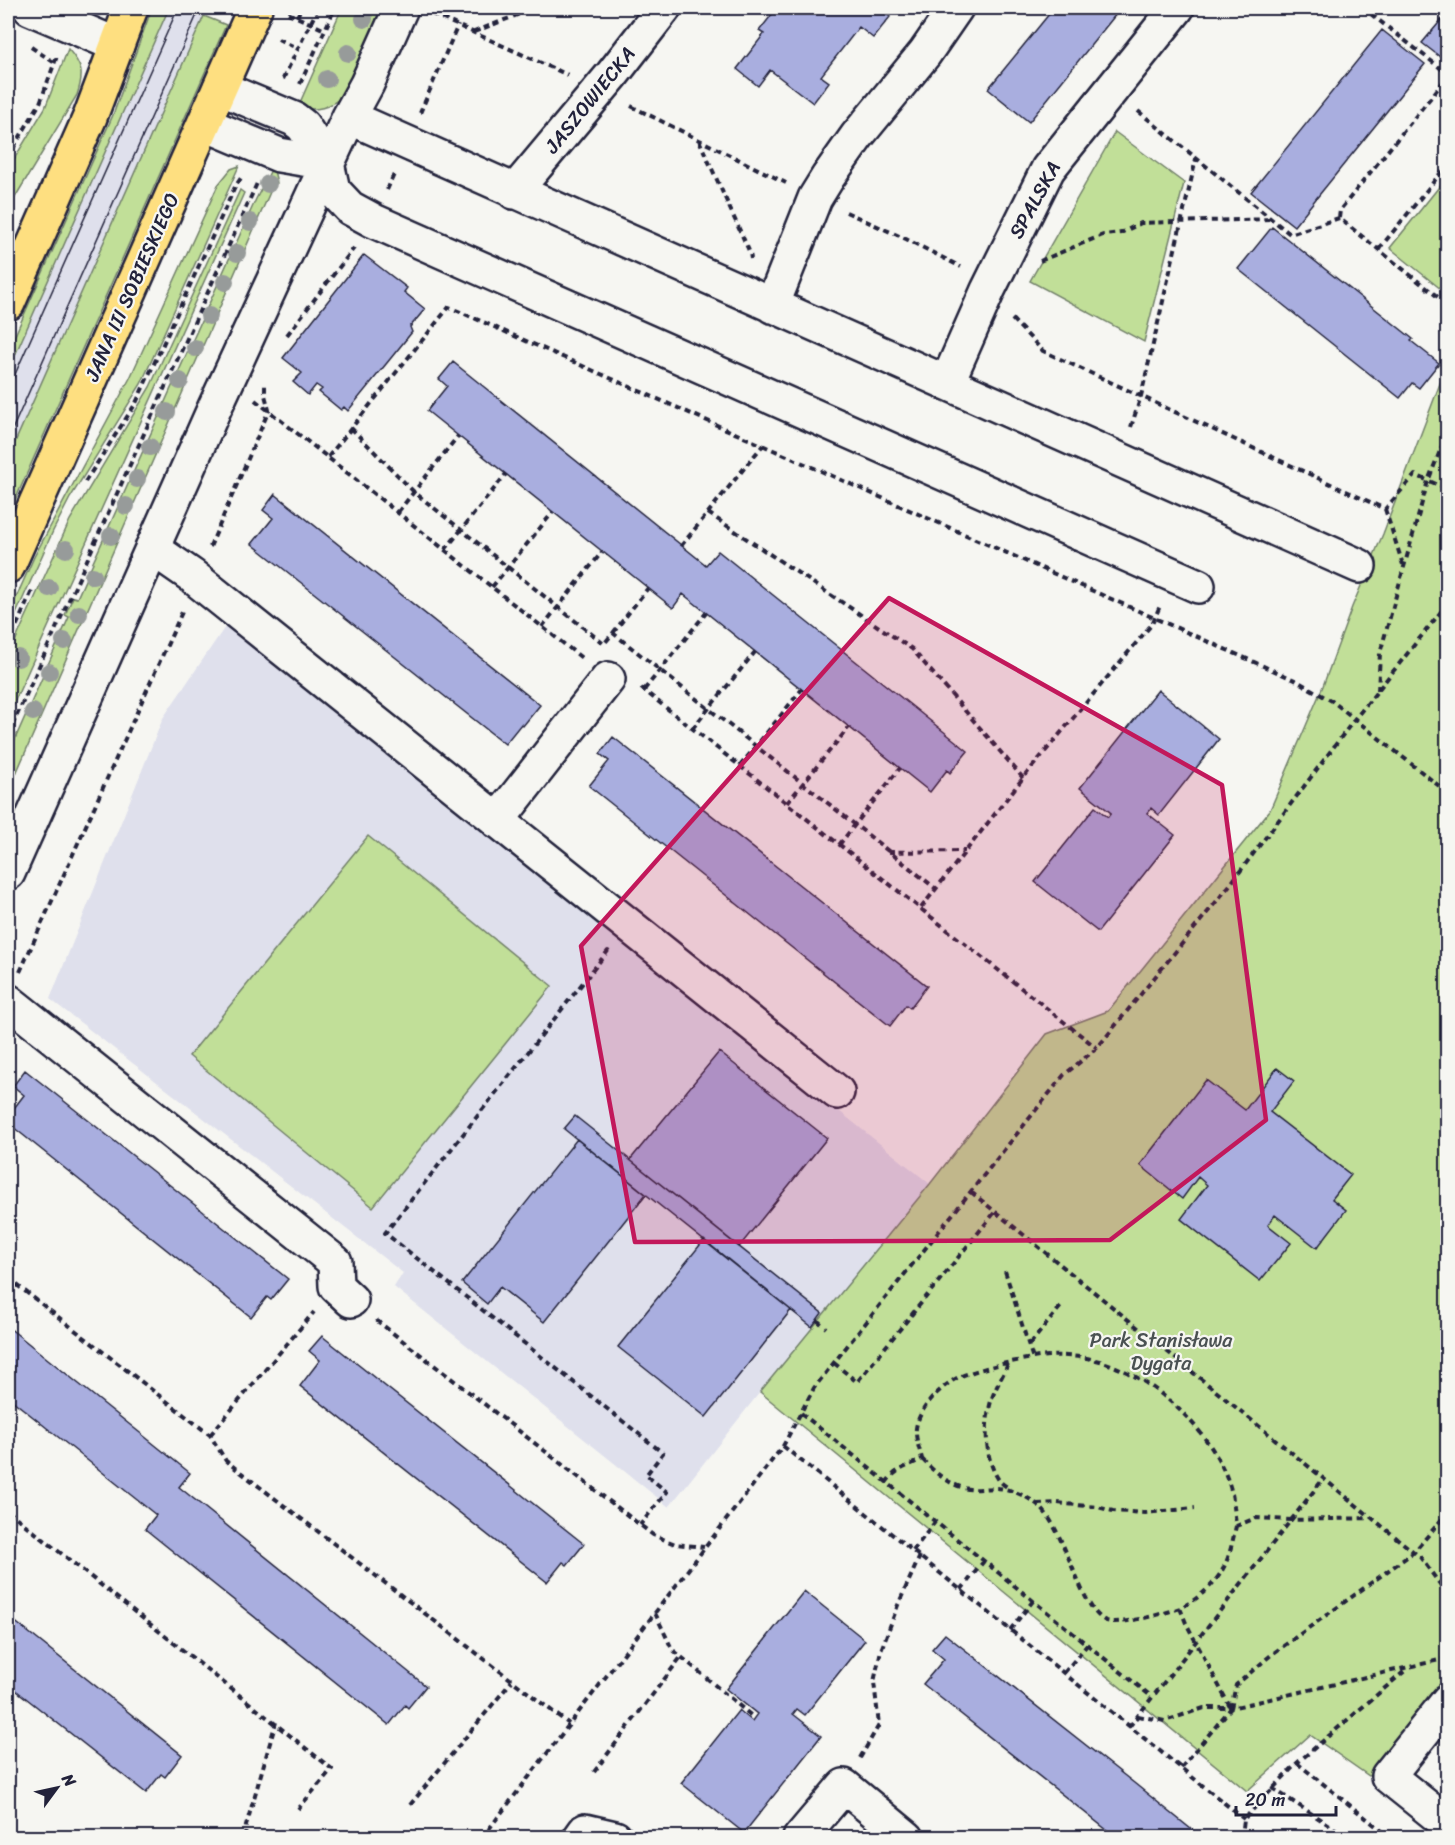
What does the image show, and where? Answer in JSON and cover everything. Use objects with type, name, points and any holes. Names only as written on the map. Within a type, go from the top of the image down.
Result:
[{"type":"main road","points":[[8,303],[86,128],[130,8]]},
{"type":"main road","name":"JANA III SOBIESKIEGO","points":[[8,566],[255,8]]},
{"type":"street","points":[[30,8],[117,45]]},
{"type":"street","name":"JASZOWIECKA","points":[[514,192],[664,8]]},
{"type":"street","name":"SPALSKA","points":[[962,389],[991,284],[1048,169],[1177,8]]},
{"type":"street","points":[[763,302],[815,198],[857,136],[925,53],[952,9]]},
{"type":"street","points":[[8,873],[215,407],[327,163],[349,117],[414,10]]},
{"type":"street","points":[[220,88],[294,119],[303,126],[327,163],[333,190],[350,208],[374,221],[1185,581]]},
{"type":"street","points":[[349,117],[1359,566]]},
{"type":"street","points":[[205,124],[279,155],[327,163]]},
{"type":"street","points":[[152,548],[196,580],[837,1092]]},
{"type":"street","points":[[498,821],[608,679]]},
{"type":"street","points":[[12,990],[335,1262],[344,1293]]},
{"type":"street","points":[[1448,1701],[1388,1776],[1448,1824]]},
{"type":"street","points":[[800,1838],[844,1786],[907,1838]]},
{"type":"street","points":[[580,1838],[585,1831],[615,1838]]},
{"type":"path","points":[[297,17],[301,8]]},
{"type":"path","points":[[281,84],[318,8]]},
{"type":"path","points":[[296,93],[335,8]]},
{"type":"path","points":[[446,20],[452,8]]},
{"type":"path","points":[[474,32],[535,8]]},
{"type":"path","points":[[1339,218],[1340,210],[1448,75],[1363,8]]},
{"type":"path","points":[[414,10],[446,20],[599,89],[815,198],[906,239],[991,284]]},
{"type":"path","points":[[287,13],[326,30]]},
{"type":"path","points":[[276,39],[299,49]]},
{"type":"path","points":[[8,157],[40,103],[59,52]]},
{"type":"path","points":[[1112,89],[1290,234],[1339,218]]},
{"type":"path","points":[[698,139],[750,253],[763,302]]},
{"type":"path","points":[[1119,458],[1141,396],[1196,159]]},
{"type":"path","points":[[1378,249],[1448,164]]},
{"type":"path","points":[[85,483],[136,404],[246,167]]},
{"type":"path","points":[[8,735],[262,172]]},
{"type":"path","points":[[1339,218],[1448,304]]},
{"type":"path","points":[[991,284],[1103,235],[1121,233],[1141,223],[1271,219]]},
{"type":"path","points":[[991,284],[994,300],[1043,351],[1385,509],[1404,568]]},
{"type":"path","points":[[328,457],[449,307],[1301,683],[1332,700],[1354,720],[1448,793]]},
{"type":"path","points":[[229,377],[608,679],[630,680],[644,690],[1097,1048]]},
{"type":"path","points":[[12,990],[196,580],[268,410]]},
{"type":"path","points":[[1378,692],[1380,653],[1428,481],[1448,431]]},
{"type":"path","points":[[398,512],[458,436]]},
{"type":"path","points":[[681,546],[763,445]]},
{"type":"path","points":[[445,550],[506,474]]},
{"type":"path","points":[[1385,509],[1415,476],[1448,489]]},
{"type":"path","points":[[492,588],[553,512]]},
{"type":"path","points":[[708,513],[912,649],[1023,777]]},
{"type":"path","points":[[542,627],[602,552]]},
{"type":"path","points":[[921,908],[1023,777],[1185,581]]},
{"type":"path","points":[[8,645],[35,584]]},
{"type":"path","points":[[613,633],[648,588]]},
{"type":"path","points":[[482,1838],[783,1446],[814,1388],[1064,1075],[1097,1048],[1250,860],[1354,720],[1448,603]]},
{"type":"path","points":[[644,690],[706,613]]},
{"type":"path","points":[[692,729],[755,652]]},
{"type":"path","points":[[740,766],[802,689]]},
{"type":"path","points":[[787,803],[849,727]]},
{"type":"path","points":[[839,845],[900,768]]},
{"type":"path","points":[[888,852],[965,851]]},
{"type":"path","points":[[617,958],[608,951],[385,1233],[663,1453],[646,1475],[667,1491],[640,1525]]},
{"type":"path","points":[[971,1192],[1420,1557],[1448,1595]]},
{"type":"path","points":[[834,1363],[857,1382],[995,1212]]},
{"type":"path","points":[[1005,1271],[1033,1359]]},
{"type":"path","points":[[8,1278],[210,1435],[226,1461],[569,1724]]},
{"type":"path","points":[[210,1435],[344,1293],[653,1535],[675,1544],[705,1547]]},
{"type":"path","points":[[1029,1345],[1062,1305]]},
{"type":"path","points":[[817,1320],[826,1328]]},
{"type":"path","points":[[1008,1364],[988,1415],[987,1440],[990,1460],[1000,1481],[1036,1504],[1056,1530],[1093,1608],[1104,1620],[1115,1622],[1146,1618],[1189,1604],[1224,1568],[1236,1526],[1232,1493],[1219,1463],[1200,1432],[1175,1404],[1141,1380],[1110,1364],[1080,1357],[1048,1356],[1008,1364],[959,1377],[942,1389],[921,1415],[916,1429],[922,1460],[946,1480],[965,1488],[1011,1490]]},
{"type":"path","points":[[801,1413],[1152,1697]]},
{"type":"path","points":[[783,1446],[1244,1819]]},
{"type":"path","points":[[886,1482],[895,1472],[922,1460]]},
{"type":"path","points":[[1130,1726],[1324,1478]]},
{"type":"path","points":[[1036,1504],[1057,1503],[1145,1513],[1195,1508]]},
{"type":"path","points":[[8,1511],[276,1722],[332,1769],[298,1809]]},
{"type":"path","points":[[1180,1768],[1231,1708],[1236,1685],[1271,1655],[1414,1552],[1448,1512]]},
{"type":"path","points":[[1236,1526],[1256,1518],[1291,1520],[1373,1518]]},
{"type":"path","points":[[913,1551],[935,1522]]},
{"type":"path","points":[[844,1786],[879,1725],[874,1682],[881,1650],[920,1556]]},
{"type":"path","points":[[961,1590],[984,1561]]},
{"type":"path","points":[[1010,1630],[1033,1601]]},
{"type":"path","points":[[1180,1608],[1231,1708]]},
{"type":"path","points":[[655,1613],[672,1648],[754,1718]]},
{"type":"path","points":[[1064,1673],[1087,1645]]},
{"type":"path","points":[[594,1772],[681,1657]]},
{"type":"path","points":[[1138,1716],[1165,1721],[1204,1708],[1231,1708],[1448,1658]]},
{"type":"path","points":[[1242,1838],[1244,1819],[1272,1788],[1297,1763],[1408,1668]]},
{"type":"path","points":[[410,1805],[512,1681]]},
{"type":"path","points":[[245,1838],[246,1826],[276,1722]]},
{"type":"path","points":[[1297,1763],[1391,1838]]},
{"type":"path","points":[[1272,1788],[1349,1838]]},
{"type":"highlighted area","points":[[889,598],[1222,785],[1266,1120],[1110,1240],[635,1242],[581,946]]},
{"type":"shaded area","points":[[169,8],[208,8],[8,458],[8,371]]},
{"type":"shaded area","points":[[229,621],[930,1184],[669,1507],[394,1287],[403,1273],[50,999],[163,718]]},
{"type":"green space","points":[[152,8],[169,8],[8,371],[8,351],[113,115]]},
{"type":"green space","points":[[342,8],[388,8],[367,60],[346,92],[333,103],[317,109],[298,107]]},
{"type":"green space","points":[[204,16],[226,25],[8,516],[8,458]]},
{"type":"green space","points":[[68,49],[77,60],[81,70],[77,95],[11,204],[8,203],[8,169],[45,108]]},
{"type":"green space","points":[[1115,132],[1184,183],[1144,342],[1030,281]]},
{"type":"green space","points":[[239,166],[141,384],[70,498],[8,632],[8,616],[34,557],[130,378],[218,185],[231,169]]},
{"type":"green space","points":[[273,166],[277,183],[274,183],[8,792],[8,755],[69,617],[65,615],[73,597],[77,598],[256,199]]},
{"type":"green space","points":[[1447,177],[1447,294],[1390,248]]},
{"type":"green space","points":[[240,190],[244,193],[8,716],[8,657],[70,520],[150,387]]},
{"type":"green space","name":"Park Stanisława Dygata","points":[[1447,365],[1447,1680],[1369,1776],[1310,1735],[1247,1791],[760,1392],[930,1184],[1047,1034],[1108,1011],[1270,810],[1323,686]]},
{"type":"green space","points":[[368,836],[552,986],[373,1207],[189,1056]]},
{"type":"building","points":[[777,8],[878,8],[890,17],[873,38],[859,27],[821,76],[829,82],[813,103],[770,70],[758,86],[737,69],[764,34],[759,31]]},
{"type":"building","points":[[1054,8],[1121,8],[1029,122],[988,89]]},
{"type":"building","points":[[1448,12],[1448,63],[1422,43]]},
{"type":"building","points":[[1382,30],[1425,64],[1294,226],[1251,192]]},
{"type":"building","points":[[1272,227],[1413,339],[1411,341],[1439,363],[1419,388],[1412,383],[1400,398],[1238,269]]},
{"type":"building","points":[[364,255],[407,288],[404,292],[425,309],[410,327],[412,332],[348,411],[344,407],[341,410],[319,392],[322,389],[316,385],[308,395],[293,382],[302,373],[283,358]]},
{"type":"building","points":[[453,362],[706,565],[718,551],[968,751],[950,773],[947,770],[930,792],[683,594],[673,608],[427,411],[447,386],[439,379]]},
{"type":"building","points":[[275,494],[540,705],[505,744],[252,544],[273,518],[263,510]]},
{"type":"building","points":[[1158,690],[1219,739],[1159,815],[1151,808],[1147,813],[1175,835],[1098,932],[1035,882],[1095,807],[1108,817],[1111,813],[1080,788]]},
{"type":"building","points":[[613,737],[927,986],[910,1008],[906,1005],[890,1026],[589,786],[609,761],[600,754]]},
{"type":"building","points":[[719,1052],[827,1138],[739,1247],[630,1160]]},
{"type":"building","points":[[1277,1068],[1294,1081],[1270,1112],[1351,1175],[1332,1199],[1346,1210],[1317,1248],[1275,1215],[1268,1225],[1291,1243],[1260,1281],[1181,1219],[1207,1185],[1198,1177],[1182,1199],[1140,1165],[1206,1080],[1245,1110]]},
{"type":"building","points":[[25,1070],[288,1279],[271,1300],[267,1297],[251,1317],[8,1123],[8,1116],[24,1095],[13,1086]]},
{"type":"building","points":[[575,1116],[822,1313],[812,1327],[564,1129]]},
{"type":"building","points":[[577,1139],[646,1194],[544,1322],[500,1287],[487,1304],[462,1283]]},
{"type":"building","points":[[704,1240],[791,1310],[706,1417],[618,1347]]},
{"type":"building","points":[[8,1327],[190,1473],[179,1487],[426,1686],[408,1708],[405,1705],[389,1725],[145,1529],[156,1515],[8,1397]]},
{"type":"building","points":[[322,1336],[584,1544],[567,1565],[563,1562],[547,1582],[300,1386],[320,1360],[309,1351]]},
{"type":"building","points":[[804,1591],[865,1640],[805,1715],[797,1709],[793,1714],[821,1736],[744,1833],[681,1783],[739,1710],[752,1721],[757,1714],[726,1689]]},
{"type":"building","points":[[8,1616],[182,1755],[165,1777],[161,1774],[146,1793],[8,1684]]},
{"type":"building","points":[[945,1634],[1202,1838],[1117,1838],[923,1684],[944,1659],[932,1649]]},
{"type":"tram line","points":[[8,390],[178,8]]},
{"type":"tram line","points":[[8,439],[200,8]]}]
